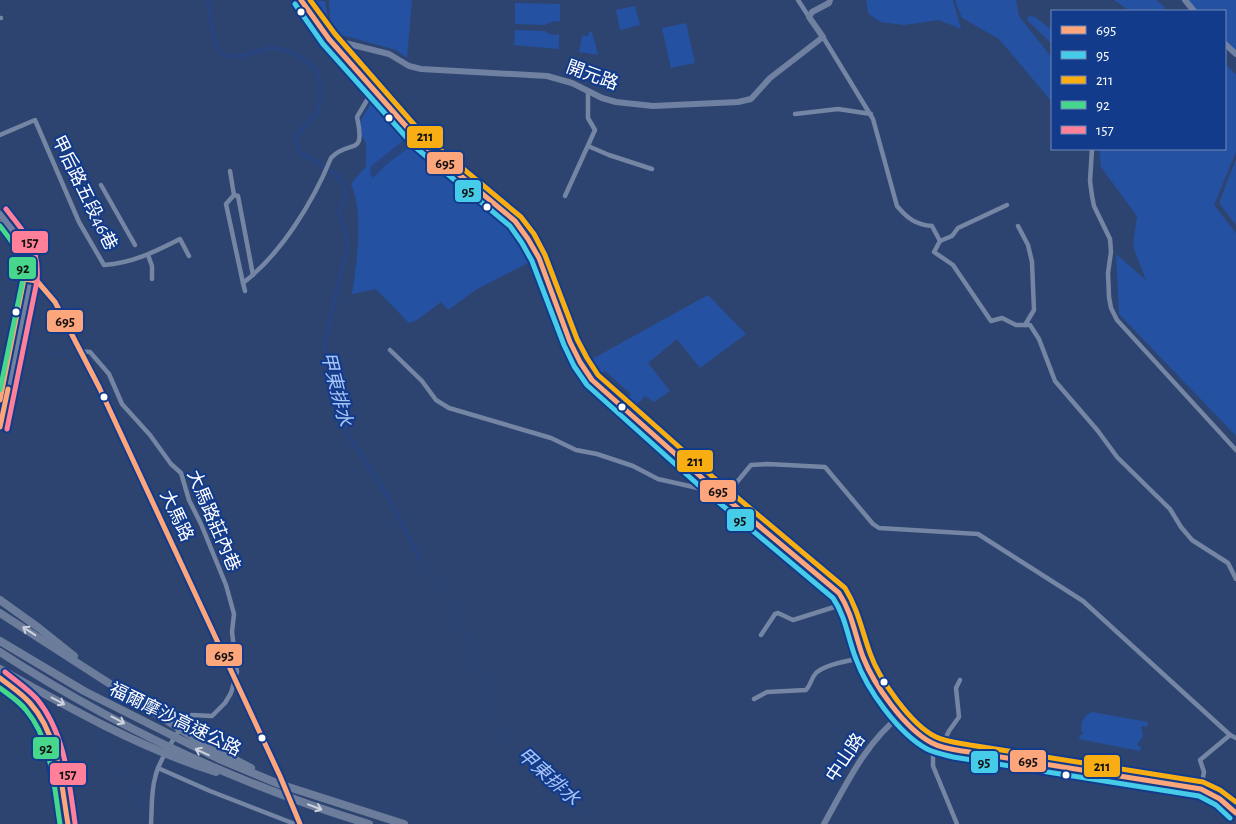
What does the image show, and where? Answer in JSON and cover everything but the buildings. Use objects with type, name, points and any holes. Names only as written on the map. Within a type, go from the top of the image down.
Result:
[{"type":"highway","points":[[0,600],[112,684]]},
{"type":"highway","points":[[0,613],[197,740],[280,780]]},
{"type":"highway","name":"福爾摩沙高速公路","points":[[0,641],[84,692],[219,759],[404,824]]},
{"type":"highway","name":"福爾摩沙高速公路","points":[[0,652],[64,691],[177,750],[253,783],[323,810],[369,824]]},
{"type":"highway","points":[[0,669],[83,715],[160,751],[197,766],[253,783]]},
{"type":"street","points":[[301,0],[329,39],[420,142],[515,221],[524,231],[540,260],[578,359],[592,380],[720,494],[839,593],[847,603],[863,658],[875,680],[901,715],[922,738],[933,744],[969,752],[1201,789],[1219,797],[1236,813]]},
{"type":"street","points":[[798,0],[823,36],[871,114],[897,206],[906,218],[920,225],[932,226],[940,241]]},
{"type":"street","points":[[809,17],[812,12],[829,3],[830,0]]},
{"type":"street","points":[[1185,0],[1193,10]]},
{"type":"street","name":"開元路","points":[[329,39],[389,54],[408,66],[421,69],[547,76],[616,102],[653,106],[694,105],[751,99],[770,78],[823,36]]},
{"type":"street","points":[[1226,45],[1236,54]]},
{"type":"street","points":[[243,283],[253,275],[276,249],[298,219],[313,197],[331,158],[335,154],[357,144],[360,140],[361,134],[357,117],[373,90]]},
{"type":"street","points":[[565,196],[595,130],[588,118],[588,91]]},
{"type":"street","points":[[794,114],[838,110],[871,114]]},
{"type":"street","name":"甲后路五段46巷","points":[[0,135],[35,120],[80,222],[104,265],[126,263],[148,255],[180,239],[189,256]]},
{"type":"street","points":[[588,146],[652,168]]},
{"type":"street","points":[[1092,150],[1090,181],[1094,206],[1110,239],[1111,252],[1108,273],[1111,308],[1117,320],[1236,450]]},
{"type":"street","points":[[230,170],[234,195],[238,196],[253,275]]},
{"type":"street","points":[[101,185],[135,245]]},
{"type":"street","points":[[234,195],[226,204],[245,292]]},
{"type":"street","points":[[1007,205],[958,228],[952,236],[940,241],[934,252],[953,265],[991,321],[1002,318],[1016,325],[1030,325],[1039,340],[1055,381],[1118,456],[1170,508],[1181,528],[1192,540],[1228,563],[1236,579]]},
{"type":"street","points":[[0,400],[31,264],[24,243],[1,218]]},
{"type":"street","points":[[1018,226],[1028,245],[1032,262],[1034,310],[1025,325]]},
{"type":"street","points":[[148,255],[152,266],[152,280]]},
{"type":"street","points":[[0,427],[27,280]]},
{"type":"street","name":"大馬路","points":[[27,280],[37,281],[55,302],[99,387],[280,780]]},
{"type":"street","points":[[390,350],[422,381],[436,400],[449,408],[552,438],[576,450],[597,454],[633,466],[658,479],[720,494]]},
{"type":"street","name":"大馬路莊內巷","points":[[79,351],[90,352],[109,374],[122,404],[150,435],[171,464],[181,473],[189,500],[201,524],[226,586],[234,614],[232,632],[237,672],[235,680]]},
{"type":"street","points":[[728,499],[737,482],[751,465],[825,467],[873,524],[879,528],[978,534],[1083,601],[1236,738]]},
{"type":"street","points":[[761,635],[775,614],[778,613],[793,620],[847,603]]},
{"type":"street","points":[[754,698],[767,692],[806,690],[811,686],[814,676],[822,668],[863,658]]},
{"type":"street","points":[[0,678],[24,697],[43,720],[50,736],[68,824]]},
{"type":"street","points":[[151,824],[155,778],[158,768],[184,722],[192,714],[212,716],[228,698],[235,680]]},
{"type":"street","points":[[942,746],[949,731],[959,717],[956,688],[960,680]]},
{"type":"street","points":[[0,686],[29,710],[38,722],[50,755],[63,824]]},
{"type":"street","name":"中山路","points":[[824,824],[855,768],[879,736],[901,715]]},
{"type":"street","points":[[1201,789],[1204,772],[1200,760],[1230,734]]},
{"type":"street","points":[[933,744],[933,766],[957,824]]},
{"type":"street","points":[[158,768],[210,791],[296,824]]},
{"type":"street","points":[[294,811],[300,824]]},
{"type":"shaded area","points":[[309,0],[325,1],[330,31]]},
{"type":"shaded area","points":[[329,0],[412,0],[407,58],[396,50],[331,32]]},
{"type":"shaded area","points":[[866,0],[953,0],[961,29],[939,20],[904,25],[880,22],[868,13]]},
{"type":"shaded area","points":[[956,0],[1016,0],[1019,16],[1051,57],[1051,101],[999,39],[962,18]]},
{"type":"shaded area","points":[[1114,0],[1156,0],[1165,7],[1162,10],[1129,10]]},
{"type":"shaded area","points":[[1186,0],[1236,0],[1236,50],[1226,45],[1226,10],[1193,10]]},
{"type":"shaded area","points":[[515,3],[560,4],[560,21],[545,25],[515,24]]},
{"type":"shaded area","points":[[635,6],[640,25],[620,30],[616,10]]},
{"type":"shaded area","points":[[1029,16],[1035,17],[1051,29],[1051,43],[1027,20]]},
{"type":"shaded area","points":[[686,23],[695,63],[671,68],[662,28]]},
{"type":"shaded area","points":[[515,30],[544,31],[552,35],[559,34],[559,49],[514,45]]},
{"type":"shaded area","points":[[589,32],[592,32],[598,55],[579,52],[582,36],[588,36]]},
{"type":"shaded area","points":[[1226,65],[1236,74],[1236,152],[1214,205],[1236,233],[1236,436],[1119,314],[1116,254],[1146,280],[1133,246],[1137,216],[1101,167],[1099,150],[1226,150]]},
{"type":"shaded area","points":[[373,99],[412,142],[511,226],[521,238],[532,261],[477,289],[448,310],[441,302],[417,320],[409,323],[376,289],[352,294],[357,253],[358,223],[355,196],[351,184],[366,166],[366,143],[362,136],[360,122]]},
{"type":"shaded area","points":[[404,140],[410,147],[387,164],[373,178],[370,174],[371,166]]},
{"type":"shaded area","points":[[1236,159],[1236,225],[1219,203]]},
{"type":"shaded area","points":[[708,295],[746,334],[700,368],[677,339],[648,363],[670,391],[654,402],[645,396],[631,411],[623,404],[631,394],[605,371],[595,377],[591,375],[585,363]]},
{"type":"shaded area","points":[[1092,712],[1148,722],[1147,727],[1141,726],[1143,736],[1137,745],[1141,747],[1140,751],[1079,739],[1080,735],[1083,735],[1082,721]]},
{"type":"waterway","name":"甲東排水","points":[[208,0],[214,37],[219,50],[223,54],[233,57],[267,49],[283,50],[306,61],[313,67],[318,76],[320,82],[320,102],[317,113],[295,138],[300,153],[330,170],[343,183],[345,198],[339,213],[347,239],[347,253],[324,346],[334,374],[346,431],[389,499],[419,557]]},
{"type":"waterway","points":[[0,321],[8,337],[10,337]]},
{"type":"waterway","points":[[22,338],[46,346],[57,354],[72,354]]},
{"type":"waterway","name":"甲東排水","points":[[419,557],[448,598],[458,616],[483,679],[486,702],[491,716],[524,762],[575,799],[595,824]]},
{"type":"waterway","points":[[0,623],[100,687],[100,695]]},
{"type":"waterway","points":[[99,727],[100,738],[107,756],[140,796],[144,824]]},
{"type":"tunnel","points":[[282,782],[294,811]]},
{"type":"transit line","name":"695","points":[[301,0],[329,39],[420,142],[515,221],[539,258],[570,342],[592,380],[709,484],[839,593],[850,616],[868,668],[883,693],[911,728],[932,743],[950,749],[1201,789],[1220,799],[1236,813]]},
{"type":"transit line","name":"211","points":[[310,0],[335,34],[425,137],[521,217],[534,234],[545,255],[577,339],[598,375],[714,478],[845,588],[853,604],[874,664],[897,700],[926,731],[936,737],[953,742],[1203,782],[1220,790],[1236,802]]},
{"type":"transit line","name":"95","points":[[295,4],[323,44],[415,147],[510,226],[532,261],[564,345],[574,366],[587,385],[704,490],[833,598],[844,620],[856,659],[868,684],[885,710],[916,742],[927,749],[953,757],[1199,796],[1216,805],[1230,818]]},
{"type":"transit line","name":"157","points":[[6,209],[30,242],[34,250],[37,269],[37,281],[7,429]]},
{"type":"transit line","name":"92","points":[[0,226],[14,244],[20,256],[23,271],[23,279],[0,390]]},
{"type":"transit line","name":"695","points":[[0,400],[24,279],[37,281],[55,302],[99,387],[280,776],[300,824]]},
{"type":"transit line","name":"695","points":[[0,427],[8,389]]},
{"type":"transit line","name":"157","points":[[5,672],[37,699],[54,727],[64,758],[75,823]]},
{"type":"transit line","name":"695","points":[[0,678],[30,703],[40,716],[47,730],[61,777],[68,824]]},
{"type":"transit line","name":"92","points":[[0,688],[17,701],[35,722],[51,764],[60,824]]}]
